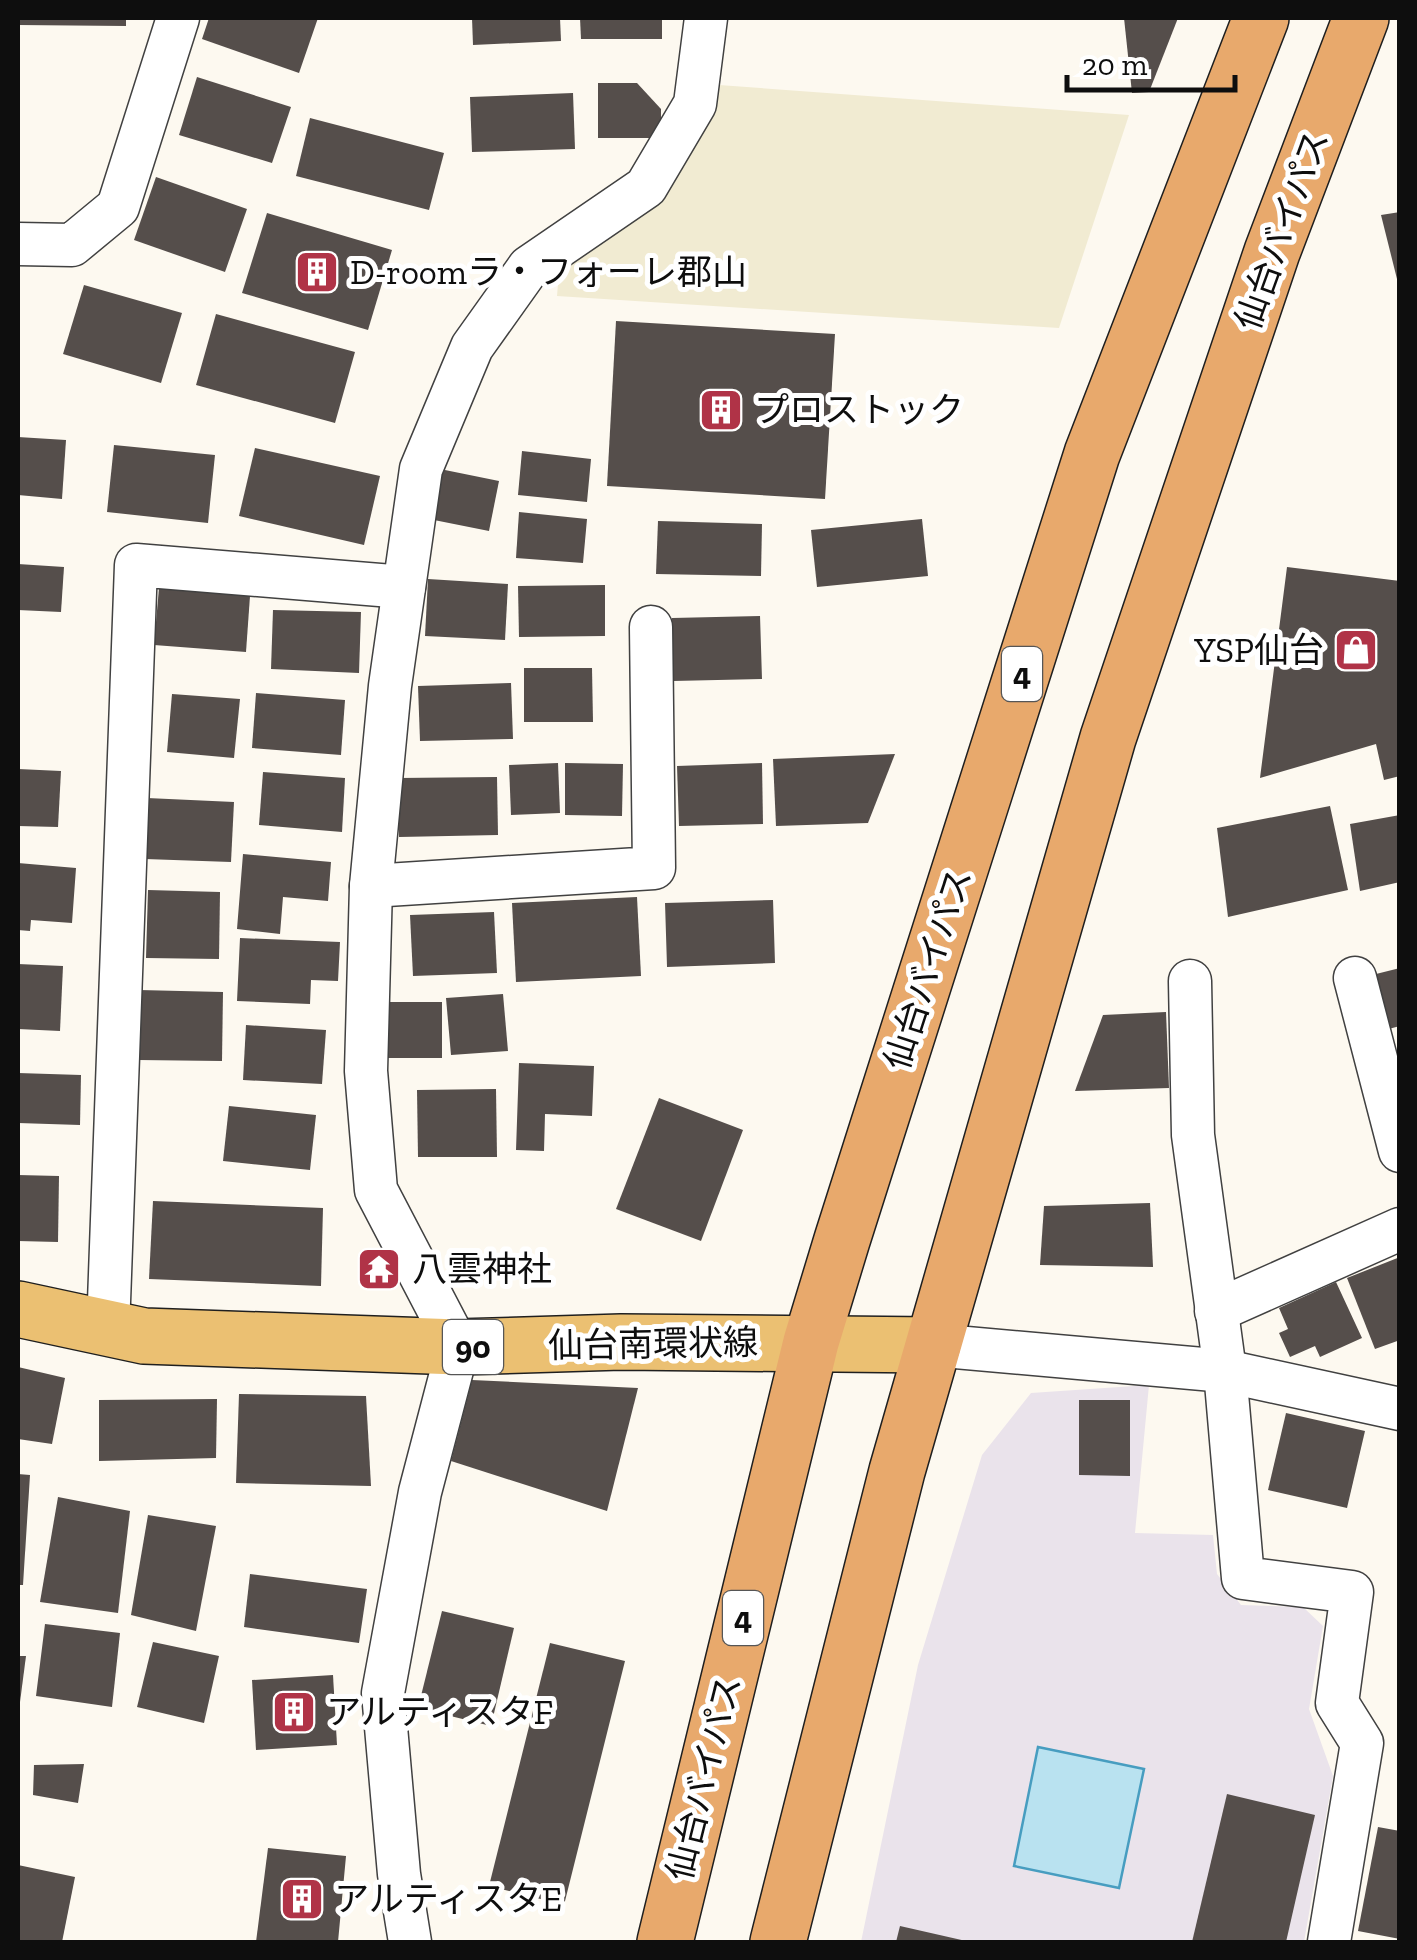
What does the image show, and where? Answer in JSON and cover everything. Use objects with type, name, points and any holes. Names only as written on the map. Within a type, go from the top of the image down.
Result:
[{"type":"highway","name":"仙台バイパス","points":[[665,1942],[811,1342],[1092,454],[1262,18]]},
{"type":"highway","name":"仙台バイパス","points":[[778,1942],[870,1570],[1108,738],[1272,252],[1361,18]]},
{"type":"main road","name":"仙台南環状線","points":[[18,1308],[144,1336],[458,1347],[621,1342],[932,1346]]},
{"type":"street","points":[[18,244],[72,245],[118,207],[178,18]]},
{"type":"street","points":[[410,1942],[383,1692],[420,1492],[458,1347],[376,1190],[366,1072],[371,886],[390,686],[420,469],[472,347],[530,267],[646,186],[695,104],[706,18]]},
{"type":"street","points":[[108,1329],[136,565],[404,588]]},
{"type":"street","points":[[371,886],[654,868],[651,627]]},
{"type":"street","points":[[1355,978],[1400,1151]]},
{"type":"street","points":[[1190,981],[1193,1135],[1224,1371],[1243,1578],[1352,1592],[1337,1703],[1362,1744],[1329,1942]]},
{"type":"street","points":[[1216,1311],[1400,1229]]},
{"type":"street","points":[[932,1346],[1224,1371],[1400,1409]]},
{"type":"shaded area","points":[[719,85],[1129,115],[1059,328],[557,296],[559,272]]},
{"type":"shaded area","points":[[1149,1385],[1135,1533],[1213,1535],[1217,1574],[1241,1605],[1303,1607],[1323,1626],[1309,1709],[1333,1776],[1304,1942],[861,1942],[918,1665],[982,1455],[1031,1393]]},
{"type":"water","points":[[1038,1747],[1144,1769],[1119,1888],[1014,1866]]},
{"type":"building","points":[[18,18],[126,18],[126,26],[18,25]]},
{"type":"building","points":[[209,18],[318,18],[299,73],[202,39]]},
{"type":"building","points":[[472,18],[560,18],[561,41],[473,45]]},
{"type":"building","points":[[580,18],[662,18],[662,39],[581,39]]},
{"type":"building","points":[[1124,18],[1178,18],[1149,92],[1132,93]]},
{"type":"building","points":[[197,77],[291,107],[272,163],[179,135]]},
{"type":"building","points":[[598,83],[637,83],[661,109],[661,138],[598,138]]},
{"type":"building","points":[[573,93],[575,149],[472,152],[470,97]]},
{"type":"building","points":[[310,118],[444,153],[429,210],[296,176]]},
{"type":"building","points":[[156,177],[247,209],[225,272],[134,240]]},
{"type":"building","points":[[1400,212],[1400,283],[1398,283],[1381,215]]},
{"type":"building","name":"D-roomラ・フォーレ郡山","points":[[267,213],[392,250],[368,330],[242,293]]},
{"type":"building","points":[[84,285],[182,313],[161,383],[63,354]]},
{"type":"building","points":[[216,314],[355,352],[335,423],[196,385]]},
{"type":"building","name":"プロストック","points":[[616,321],[835,334],[825,499],[607,486]]},
{"type":"building","points":[[18,437],[66,440],[62,499],[18,495]]},
{"type":"building","points":[[114,445],[215,455],[208,523],[107,512]]},
{"type":"building","points":[[255,448],[380,476],[364,545],[239,516]]},
{"type":"building","points":[[522,451],[591,459],[587,502],[518,495]]},
{"type":"building","points":[[440,469],[499,481],[489,531],[429,519]]},
{"type":"building","points":[[519,512],[587,519],[583,563],[516,558]]},
{"type":"building","points":[[922,519],[928,576],[817,587],[811,530]]},
{"type":"building","points":[[658,521],[762,524],[761,576],[656,574]]},
{"type":"building","points":[[18,564],[64,567],[61,612],[18,610]]},
{"type":"building","points":[[1287,567],[1400,581],[1400,776],[1384,780],[1376,744],[1260,778]]},
{"type":"building","points":[[428,579],[508,584],[505,640],[425,636]]},
{"type":"building","points":[[605,585],[605,636],[519,637],[518,586]]},
{"type":"building","points":[[159,588],[250,596],[246,652],[154,645]]},
{"type":"building","points":[[273,610],[361,612],[359,673],[271,669]]},
{"type":"building","points":[[760,616],[762,679],[673,681],[672,618]]},
{"type":"building","points":[[524,668],[592,668],[593,722],[524,722]]},
{"type":"building","points":[[511,683],[513,739],[420,741],[418,686]]},
{"type":"building","points":[[256,693],[345,700],[341,755],[252,748]]},
{"type":"building","points":[[172,694],[240,699],[234,758],[167,752]]},
{"type":"building","points":[[895,754],[868,823],[776,826],[773,759]]},
{"type":"building","points":[[558,763],[560,813],[511,815],[509,765]]},
{"type":"building","points":[[565,763],[623,764],[622,816],[565,815]]},
{"type":"building","points":[[762,763],[763,824],[679,826],[677,766]]},
{"type":"building","points":[[18,769],[61,771],[58,827],[18,826]]},
{"type":"building","points":[[263,772],[345,778],[342,832],[259,825]]},
{"type":"building","points":[[497,777],[498,835],[399,837],[398,778]]},
{"type":"building","points":[[147,798],[234,802],[231,862],[145,859]]},
{"type":"building","points":[[1330,806],[1348,890],[1228,917],[1217,828]]},
{"type":"building","points":[[1400,815],[1400,882],[1360,891],[1350,824]]},
{"type":"building","points":[[243,854],[331,862],[328,901],[283,897],[280,934],[237,929]]},
{"type":"building","points":[[18,863],[76,868],[72,923],[31,920],[30,931],[18,930]]},
{"type":"building","points":[[148,890],[220,892],[219,959],[146,958]]},
{"type":"building","points":[[637,897],[641,976],[516,982],[512,903]]},
{"type":"building","points":[[773,900],[775,963],[667,967],[665,903]]},
{"type":"building","points":[[494,912],[497,973],[413,976],[410,915]]},
{"type":"building","points":[[240,938],[340,942],[338,981],[311,980],[310,1004],[237,1001]]},
{"type":"building","points":[[18,964],[63,966],[60,1031],[18,1029]]},
{"type":"building","points":[[1400,968],[1400,1026],[1381,1031],[1368,976]]},
{"type":"building","points":[[139,990],[223,992],[222,1061],[138,1060]]},
{"type":"building","points":[[503,994],[508,1051],[451,1055],[446,998]]},
{"type":"building","points":[[385,1002],[442,1002],[442,1058],[385,1058]]},
{"type":"building","points":[[1166,1012],[1169,1088],[1075,1091],[1103,1015]]},
{"type":"building","points":[[246,1025],[326,1030],[322,1084],[243,1080]]},
{"type":"building","points":[[519,1063],[594,1066],[592,1116],[545,1114],[544,1151],[516,1150]]},
{"type":"building","points":[[18,1073],[81,1075],[80,1125],[18,1123]]},
{"type":"building","points":[[496,1089],[497,1157],[418,1157],[417,1090]]},
{"type":"building","points":[[659,1098],[743,1130],[701,1241],[616,1209]]},
{"type":"building","points":[[229,1106],[316,1115],[310,1170],[223,1161]]},
{"type":"building","points":[[18,1175],[59,1176],[58,1242],[18,1241]]},
{"type":"building","points":[[153,1201],[323,1208],[321,1286],[149,1279]]},
{"type":"building","points":[[1150,1203],[1153,1267],[1040,1265],[1044,1206]]},
{"type":"building","points":[[1400,1257],[1400,1340],[1375,1349],[1347,1278]]},
{"type":"building","points":[[366,1259],[388,1259],[388,1276],[366,1276]]},
{"type":"building","points":[[1336,1282],[1362,1338],[1320,1357],[1315,1346],[1290,1357],[1279,1333],[1288,1329],[1279,1308]]},
{"type":"building","points":[[18,1367],[65,1378],[52,1444],[18,1439]]},
{"type":"building","points":[[472,1380],[638,1388],[607,1511],[451,1461]]},
{"type":"building","points":[[239,1394],[366,1396],[371,1486],[236,1483]]},
{"type":"building","points":[[217,1399],[216,1458],[99,1461],[99,1400]]},
{"type":"building","points":[[1079,1400],[1130,1400],[1130,1476],[1079,1475]]},
{"type":"building","points":[[1286,1413],[1365,1431],[1347,1508],[1268,1490]]},
{"type":"building","points":[[18,1474],[30,1475],[23,1585],[18,1585]]},
{"type":"building","points":[[58,1497],[130,1511],[118,1613],[40,1602]]},
{"type":"building","points":[[148,1515],[216,1526],[196,1631],[131,1615]]},
{"type":"building","points":[[250,1574],[367,1589],[359,1643],[244,1627]]},
{"type":"building","points":[[442,1611],[514,1628],[491,1726],[418,1708]]},
{"type":"building","points":[[45,1624],[120,1633],[112,1707],[36,1696]]},
{"type":"building","points":[[153,1642],[219,1656],[204,1723],[137,1707]]},
{"type":"building","points":[[550,1643],[625,1661],[564,1905],[489,1886]]},
{"type":"building","points":[[18,1656],[26,1656],[20,1702],[18,1702]]},
{"type":"building","name":"アルティスタF","points":[[333,1675],[337,1745],[256,1750],[252,1680]]},
{"type":"building","points":[[84,1764],[78,1803],[33,1795],[34,1765]]},
{"type":"building","points":[[1227,1794],[1315,1815],[1286,1942],[1192,1942]]},
{"type":"building","points":[[1378,1827],[1400,1831],[1400,1939],[1358,1931]]},
{"type":"building","name":"アルティスタE","points":[[268,1848],[346,1856],[338,1942],[256,1942]]},
{"type":"building","points":[[18,1865],[75,1877],[62,1942],[18,1942]]},
{"type":"building","points":[[900,1926],[966,1941],[896,1942]]},
{"type":"place","name":"D-roomラ・フォーレ郡山","points":[[317,272]]},
{"type":"place","name":"プロストック","points":[[721,410]]},
{"type":"place","name":"YSP仙台","points":[[1356,650]]},
{"type":"place","name":"八雲神社","points":[[379,1269]]},
{"type":"place","name":"アルティスタF","points":[[294,1712]]},
{"type":"place","name":"アルティスタE","points":[[302,1899]]}]
